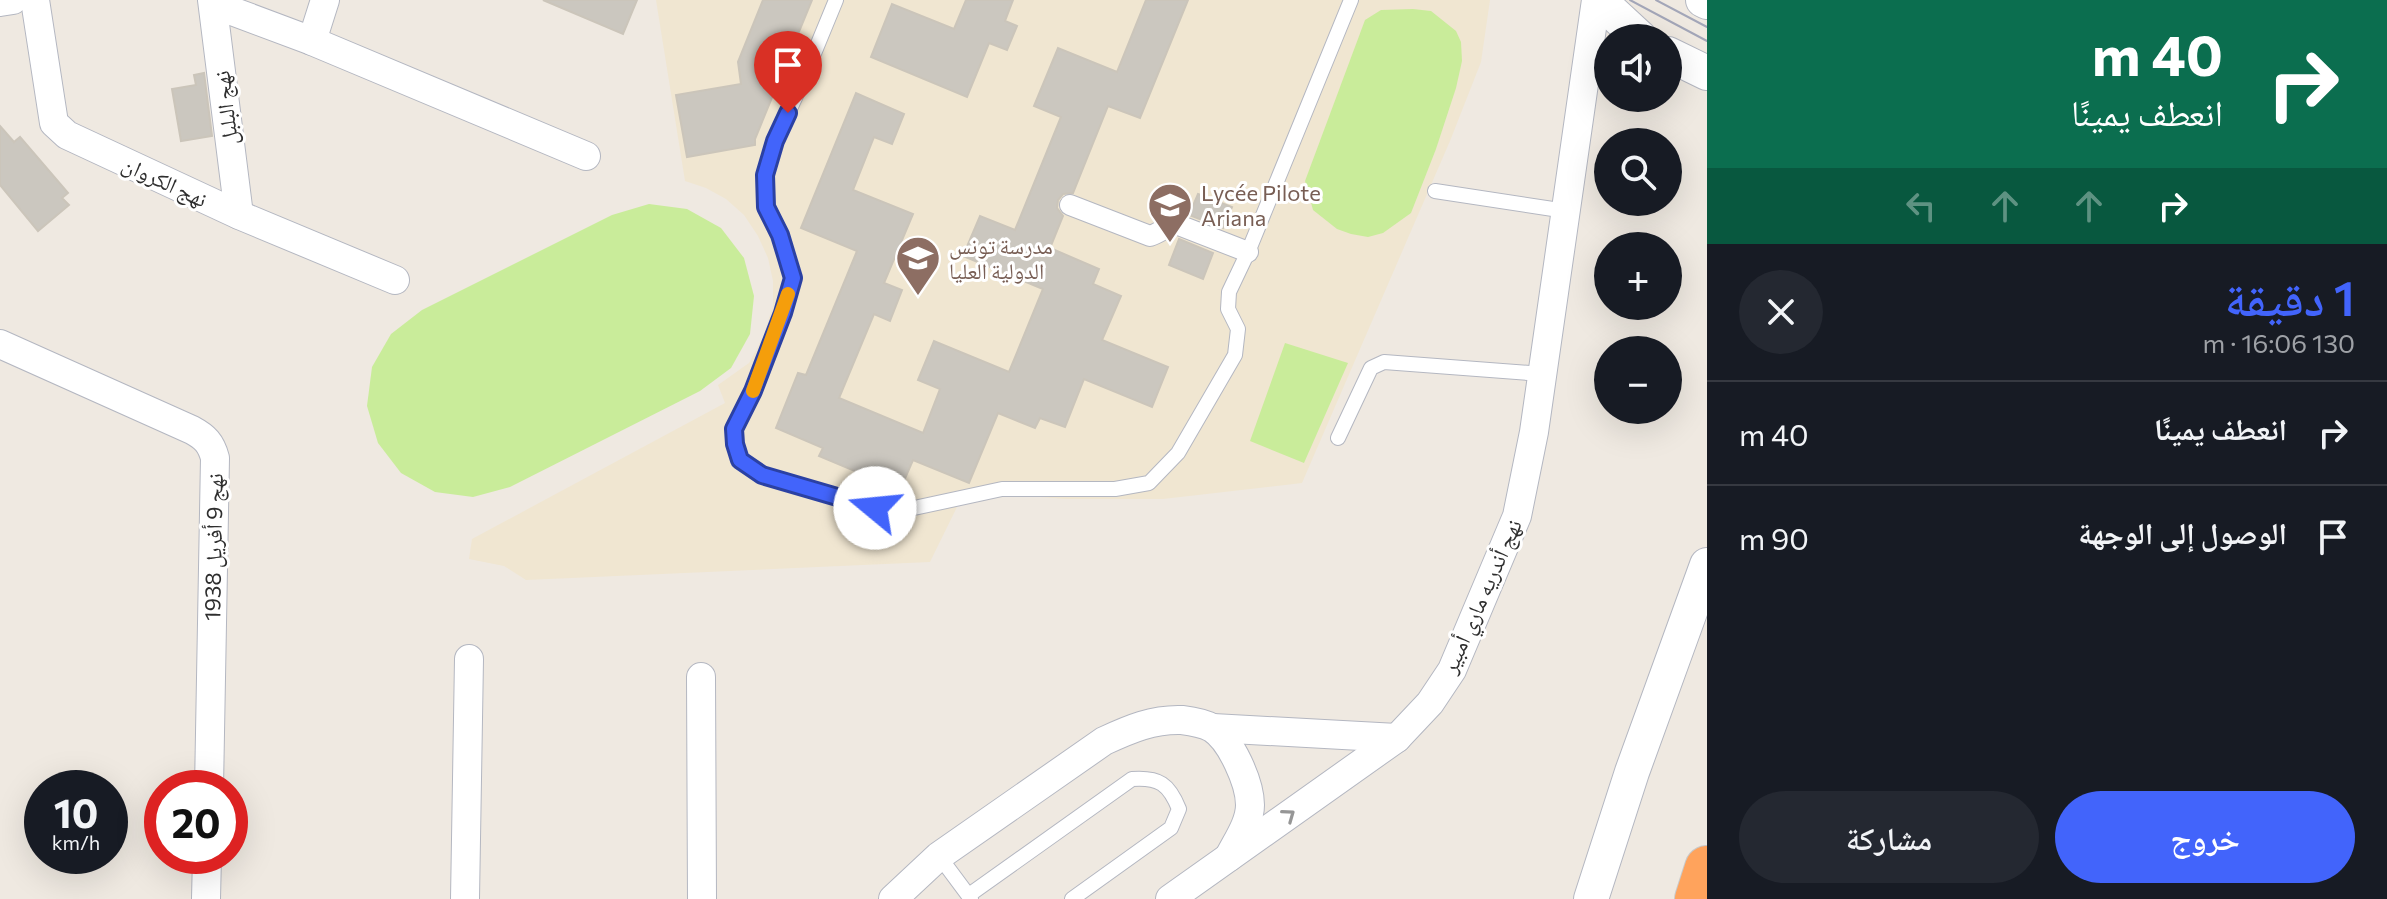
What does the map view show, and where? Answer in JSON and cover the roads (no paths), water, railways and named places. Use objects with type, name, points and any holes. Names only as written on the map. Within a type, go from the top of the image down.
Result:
[{"type":"highway","points":[[1697,899],[1707,868]]},
{"type":"street","points":[[0,2],[13,0]]},
{"type":"street","name":"نهج الكروان","points":[[35,0],[54,123],[67,135],[239,215],[395,280]]},
{"type":"street","points":[[312,41],[325,0]]},
{"type":"street","points":[[1598,0],[1625,24]]},
{"type":"street","name":"نهج أندريه ماري أمبير","points":[[1170,899],[1397,738],[1430,703],[1452,670],[1517,516],[1534,432],[1598,0]]},
{"type":"street","points":[[213,2],[586,156]]},
{"type":"street","name":"نهج البلبل","points":[[213,2],[239,215]]},
{"type":"street","points":[[1587,67],[1594,60]]},
{"type":"street","points":[[1682,61],[1707,73]]},
{"type":"street","points":[[1070,205],[1150,236],[1161,233],[1168,225],[1176,224],[1248,252]]},
{"type":"street","name":"نهج 9 أفريل 1938","points":[[0,344],[192,430],[204,436],[212,447],[215,478],[209,770]]},
{"type":"street","points":[[1591,899],[1632,772],[1707,565]]},
{"type":"street","points":[[465,899],[469,659]]},
{"type":"street","points":[[701,677],[702,899]]},
{"type":"street","points":[[893,899],[939,856],[1104,741],[1131,728],[1155,721],[1185,720],[1213,728],[1397,738]]},
{"type":"street","points":[[1213,728],[1234,753],[1244,775],[1250,806],[1244,828],[1226,861]]},
{"type":"street","points":[[206,899],[207,874]]},
{"type":"lane","points":[[836,0],[775,141],[765,175],[766,207],[780,235],[793,278],[753,391],[734,429],[735,444],[740,460],[762,475],[875,508],[914,508],[1002,489],[1115,489],[1149,483],[1178,453],[1235,355],[1238,329],[1228,309],[1229,292],[1351,0]]},
{"type":"lane","points":[[1435,191],[1566,211]]},
{"type":"lane","points":[[1338,438],[1371,368],[1384,362],[1542,374]]},
{"type":"lane","points":[[939,856],[970,897],[1132,779],[1152,777],[1172,791],[1179,809],[1171,828],[1072,899]]},
{"type":"tram line","points":[[1630,0],[1707,41]]},
{"type":"tram line","points":[[1656,0],[1707,27]]},
{"type":"place","name":"Lycée Pilote Ariana","points":[[1170,244]]},
{"type":"place","name":"مدرسة تونس الدولية العليا","points":[[918,297]]}]
